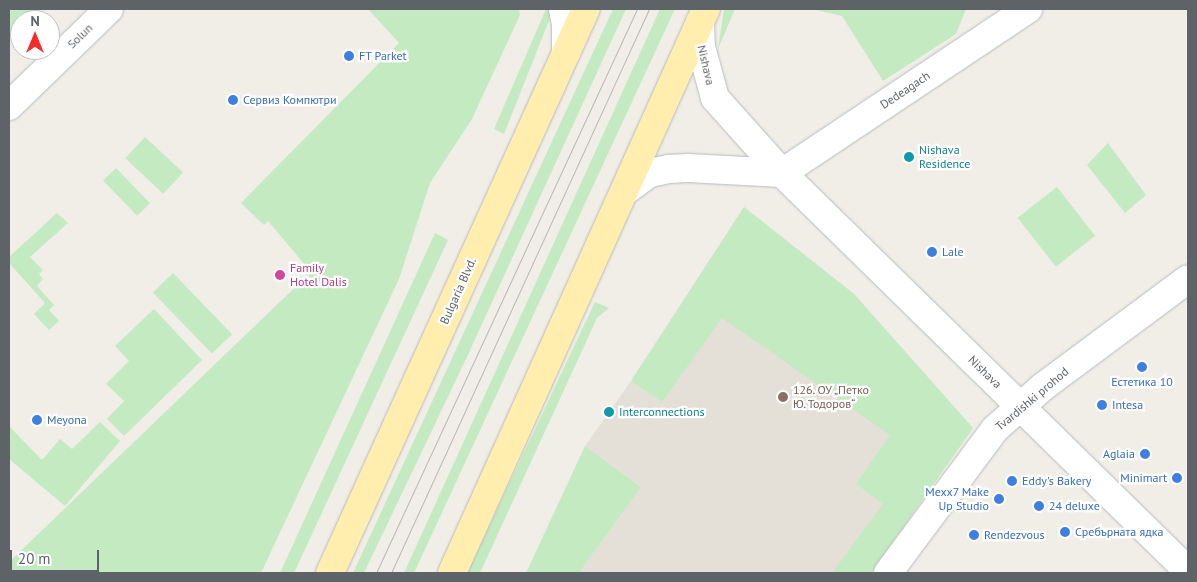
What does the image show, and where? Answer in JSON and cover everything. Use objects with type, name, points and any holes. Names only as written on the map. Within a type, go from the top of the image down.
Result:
[{"type":"main road","name":"Bulgaria Blvd.","points":[[330,573],[586,9]]},
{"type":"main road","points":[[452,573],[703,15]]},
{"type":"street","name":"Solun","points":[[9,106],[109,9]]},
{"type":"street","points":[[563,9],[566,24],[566,53]]},
{"type":"street","name":"Dedeagach","points":[[782,173],[1028,9]]},
{"type":"street","name":"Nishava","points":[[703,15],[701,47],[715,98],[782,173],[1188,572]]},
{"type":"street","points":[[625,191],[650,174],[669,168],[782,173]]},
{"type":"street","name":"Tvardishki prohod","points":[[888,573],[994,429],[1044,386],[1188,279]]},
{"type":"shaded area","name":"126. ОУ „Петко Ю. Тодоров“","points":[[744,207],[854,294],[973,428],[871,573],[579,573],[641,487],[585,446],[631,381]]},
{"type":"green space","points":[[9,9],[33,9],[10,10],[9,34]]},
{"type":"green space","points":[[368,9],[519,9],[520,15],[472,119],[430,183],[399,279],[261,573],[9,573],[9,562],[311,272],[268,221],[264,225],[241,203],[399,43]]},
{"type":"green space","points":[[546,9],[552,9],[552,13],[504,134],[494,129]]},
{"type":"green space","points":[[613,9],[626,9],[466,359],[364,573],[353,573]]},
{"type":"green space","points":[[660,9],[675,9],[414,573],[404,573]]},
{"type":"green space","points":[[724,9],[735,9],[718,49]]},
{"type":"green space","points":[[811,9],[966,9],[956,34],[883,81],[842,16]]},
{"type":"green space","points":[[145,137],[183,172],[163,194],[125,158]]},
{"type":"green space","points":[[1108,143],[1146,195],[1125,213],[1087,165]]},
{"type":"green space","points":[[116,168],[150,203],[137,216],[103,181]]},
{"type":"green space","points":[[1057,187],[1095,236],[1056,267],[1018,218]]},
{"type":"green space","points":[[744,207],[854,294],[973,428],[871,573],[832,573],[883,504],[856,484],[890,435],[722,318],[662,402],[631,381]]},
{"type":"green space","points":[[57,213],[68,223],[30,257],[43,270],[39,274],[43,279],[37,286],[54,305],[49,310],[59,321],[49,330],[34,314],[45,303],[9,263],[9,257]]},
{"type":"green space","points":[[435,233],[448,240],[294,573],[280,573]]},
{"type":"green space","points":[[173,273],[232,334],[212,354],[153,292]]},
{"type":"green space","points":[[595,302],[609,308],[597,318],[480,573],[467,573]]},
{"type":"green space","points":[[154,309],[202,360],[124,436],[107,419],[124,401],[106,384],[129,361],[115,346]]},
{"type":"green space","points":[[100,422],[120,441],[65,506],[9,459],[9,426],[42,460],[60,439],[72,449]]},
{"type":"green space","points":[[585,446],[641,487],[579,573],[526,573]]},
{"type":"tram line","points":[[376,573],[637,9]]},
{"type":"tram line","points":[[391,573],[649,9]]},
{"type":"place","name":"FT Parket","points":[[349,56]]},
{"type":"place","name":"Сервиз Компютри","points":[[233,100]]},
{"type":"place","name":"Nishava Residence","points":[[909,157]]},
{"type":"place","name":"Lale","points":[[932,252]]},
{"type":"place","name":"Family Hotel Dalis","points":[[280,275]]},
{"type":"place","name":"Естетика 10","points":[[1142,367]]},
{"type":"place","name":"126. ОУ „Петко Ю. Тодоров“","points":[[783,397]]},
{"type":"place","name":"Intesa","points":[[1102,405]]},
{"type":"place","name":"Interconnections","points":[[609,412]]},
{"type":"place","name":"Meyona","points":[[37,420]]},
{"type":"place","name":"Aglaia","points":[[1145,454]]},
{"type":"place","name":"Minimart","points":[[1177,478]]},
{"type":"place","name":"Eddy's Bakery","points":[[1012,481]]},
{"type":"place","name":"Mexx7 Make Up Studio","points":[[999,499]]},
{"type":"place","name":"24 deluxe","points":[[1039,506]]},
{"type":"place","name":"Сребърната ядка","points":[[1065,532]]},
{"type":"place","name":"Rendezvous","points":[[974,535]]}]
